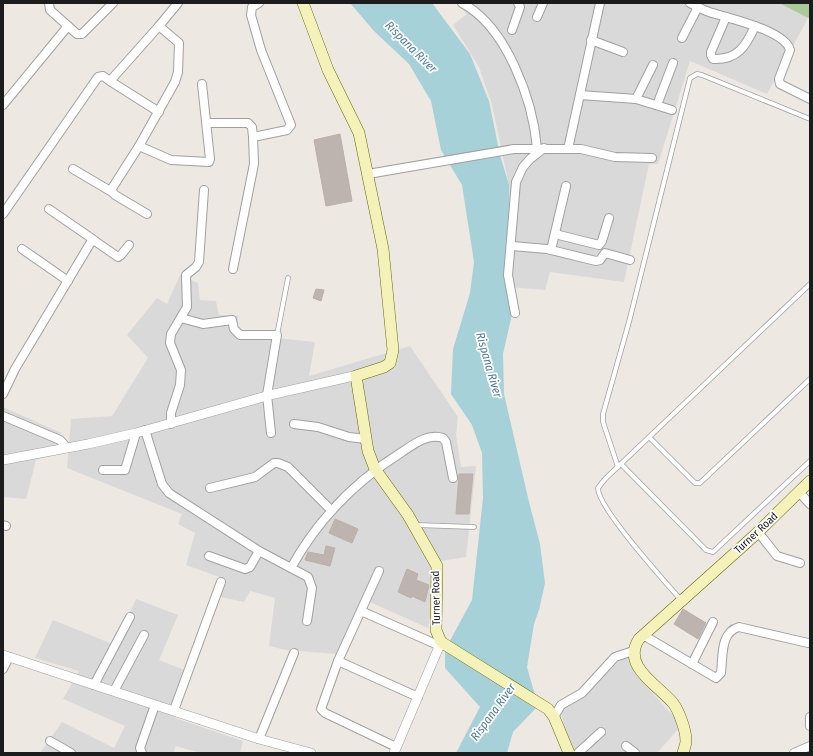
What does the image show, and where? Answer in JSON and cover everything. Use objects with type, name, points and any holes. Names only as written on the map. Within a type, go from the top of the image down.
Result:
[{"type":"main road","points":[[303,3],[328,70],[359,133],[383,249],[393,350],[390,363],[384,367],[358,374]]},
{"type":"main road","name":"Turner Road","points":[[358,374],[356,376],[368,451],[375,469],[413,524],[436,566],[436,630],[441,644]]},
{"type":"main road","name":"Turner Road","points":[[633,651],[639,639],[758,532],[810,481]]},
{"type":"main road","points":[[441,644],[543,705],[554,717],[569,753]]},
{"type":"main road","points":[[633,651],[639,669],[674,704],[682,723],[686,741],[683,753]]},
{"type":"street","points":[[49,3],[50,10],[77,34],[82,34],[113,3]]},
{"type":"street","points":[[110,80],[178,3]]},
{"type":"street","points":[[253,137],[287,130],[291,126],[261,50],[251,15],[252,7],[259,3]]},
{"type":"street","points":[[462,3],[479,16],[499,39],[516,69],[541,148]]},
{"type":"street","points":[[512,30],[520,7],[518,3]]},
{"type":"street","points":[[537,17],[543,3]]},
{"type":"street","points":[[568,149],[600,3]]},
{"type":"street","points":[[690,3],[755,26],[778,38],[789,47],[789,54],[779,79],[780,84],[810,99]]},
{"type":"street","points":[[682,38],[698,7]]},
{"type":"street","points":[[726,17],[711,55],[713,59],[723,58],[744,49],[755,26]]},
{"type":"street","points":[[3,105],[68,26]]},
{"type":"street","points":[[112,192],[112,188],[159,112],[175,82],[178,72],[180,49],[175,39],[159,26]]},
{"type":"street","points":[[591,40],[623,52]]},
{"type":"street","points":[[657,105],[673,63]]},
{"type":"street","points":[[636,99],[653,65]]},
{"type":"street","points":[[3,214],[98,77],[103,76],[110,80],[159,112]]},
{"type":"street","points":[[139,146],[171,160],[209,162],[207,123],[202,84]]},
{"type":"street","points":[[580,95],[636,99],[672,110]]},
{"type":"street","points":[[207,123],[248,123],[252,127],[254,164],[233,269]]},
{"type":"street","points":[[515,312],[508,275],[512,246],[516,182],[527,163],[541,148]]},
{"type":"street","points":[[368,174],[500,150],[541,148],[568,149],[615,157],[652,158]]},
{"type":"street","points":[[73,169],[147,214]]},
{"type":"street","points":[[551,250],[566,186]]},
{"type":"street","points":[[171,424],[171,413],[180,385],[181,370],[170,343],[171,334],[187,307],[186,275],[196,267],[200,257],[204,190]]},
{"type":"street","points":[[49,209],[118,256],[121,255],[129,245]]},
{"type":"street","points":[[555,234],[599,245],[602,241],[609,218]]},
{"type":"street","points":[[3,394],[15,370],[94,240]]},
{"type":"street","points":[[512,246],[551,250],[596,261],[600,260],[605,253],[630,260]]},
{"type":"street","points":[[22,248],[68,281]]},
{"type":"street","points":[[181,318],[203,324],[232,320],[234,329],[240,336],[277,335],[267,395],[271,433]]},
{"type":"street","points":[[3,460],[136,433],[267,395],[358,374]]},
{"type":"street","points":[[3,416],[60,440],[67,448]]},
{"type":"street","points":[[294,424],[318,427],[350,437],[366,439]]},
{"type":"street","points":[[146,430],[162,484],[169,493],[259,551],[303,573],[310,582],[312,598],[308,620]]},
{"type":"street","points":[[103,470],[125,470],[136,433]]},
{"type":"street","points":[[291,568],[311,534],[330,510],[349,491],[375,469],[420,441],[432,436],[443,438],[446,442],[453,478]]},
{"type":"street","points":[[210,488],[255,477],[274,463],[278,463],[288,467],[330,510]]},
{"type":"street","points":[[799,492],[810,504]]},
{"type":"street","points":[[758,532],[776,556],[800,563]]},
{"type":"street","points":[[209,556],[245,569],[250,567],[259,551]]},
{"type":"street","points":[[361,610],[441,644],[395,750],[322,711],[322,705],[338,661],[361,610],[379,571]]},
{"type":"street","points":[[174,710],[221,582]]},
{"type":"street","points":[[94,685],[130,617]]},
{"type":"street","points":[[692,664],[714,622]]},
{"type":"street","points":[[644,635],[714,677],[719,676],[728,631],[739,627],[808,643]]},
{"type":"street","points":[[114,691],[144,635]]},
{"type":"street","points":[[554,717],[561,705],[568,700],[580,696],[615,657],[633,651]]},
{"type":"street","points":[[259,739],[294,653]]},
{"type":"street","points":[[3,669],[6,656],[259,739],[311,753]]},
{"type":"street","points":[[338,661],[418,696]]},
{"type":"street","points":[[142,753],[140,746],[156,705]]},
{"type":"street","points":[[810,717],[810,726]]},
{"type":"street","points":[[578,753],[601,732]]},
{"type":"street","points":[[50,741],[71,753]]},
{"type":"street","points":[[626,746],[635,753]]},
{"type":"street","points":[[794,753],[810,746]]},
{"type":"lane","points":[[810,119],[702,75],[697,74],[690,78],[629,322],[603,414],[604,427],[619,465],[706,550],[713,552],[810,461]]},
{"type":"lane","points":[[277,335],[288,278]]},
{"type":"lane","points":[[682,601],[630,539],[600,498],[598,493],[600,484],[810,284]]},
{"type":"lane","points":[[649,437],[695,483],[700,483],[810,380]]},
{"type":"lane","points":[[413,524],[474,527]]},
{"type":"shaded area","points":[[456,3],[779,3],[808,18],[767,94],[690,61],[658,164],[649,164],[624,282],[550,272],[545,290],[509,287],[509,185],[492,105],[479,67],[453,25],[467,14]]},
{"type":"shaded area","points":[[180,275],[198,283],[200,300],[216,301],[219,315],[238,316],[238,334],[315,342],[309,376],[410,346],[458,417],[456,435],[461,467],[476,466],[466,557],[434,562],[432,606],[428,628],[363,599],[336,654],[286,650],[269,646],[275,598],[250,591],[244,602],[216,596],[222,578],[186,565],[195,533],[178,524],[182,514],[67,468],[71,419],[112,416],[148,358],[127,335],[157,298],[167,304]]},
{"type":"shaded area","points":[[3,407],[61,433],[54,455],[36,460],[26,499],[3,497]]},
{"type":"shaded area","points":[[136,599],[178,615],[159,660],[187,671],[175,718],[243,741],[240,753],[200,753],[176,746],[173,753],[40,753],[62,722],[114,748],[125,726],[63,699],[79,671],[35,658],[53,620],[115,645]]},
{"type":"shaded area","points":[[628,652],[636,675],[675,718],[679,728],[657,753],[576,753],[566,731],[559,704],[597,683]]},
{"type":"green space","points":[[779,3],[810,3],[810,17],[808,18]]},
{"type":"water","name":"Rispana River","points":[[350,3],[432,3],[470,54],[489,101],[500,155],[509,185],[509,246],[513,310],[503,354],[504,394],[540,544],[545,583],[539,610],[534,624],[527,667],[538,706],[513,732],[507,753],[456,753],[480,707],[445,668],[445,650],[472,600],[483,498],[482,453],[472,425],[451,394],[453,349],[470,293],[474,262],[462,185],[441,150],[431,101],[409,64],[374,31]]},
{"type":"building","points":[[340,134],[352,201],[326,206],[314,140]]},
{"type":"building","points":[[316,289],[324,290],[321,301],[313,298]]},
{"type":"building","points":[[459,474],[473,474],[469,514],[456,514]]},
{"type":"building","points":[[335,519],[358,529],[352,543],[329,533]]},
{"type":"building","points":[[326,546],[335,548],[330,566],[305,560],[308,552],[324,555]]},
{"type":"building","points":[[407,569],[418,574],[416,580],[429,585],[425,602],[398,592]]},
{"type":"building","points":[[683,609],[706,623],[698,639],[674,624]]}]
